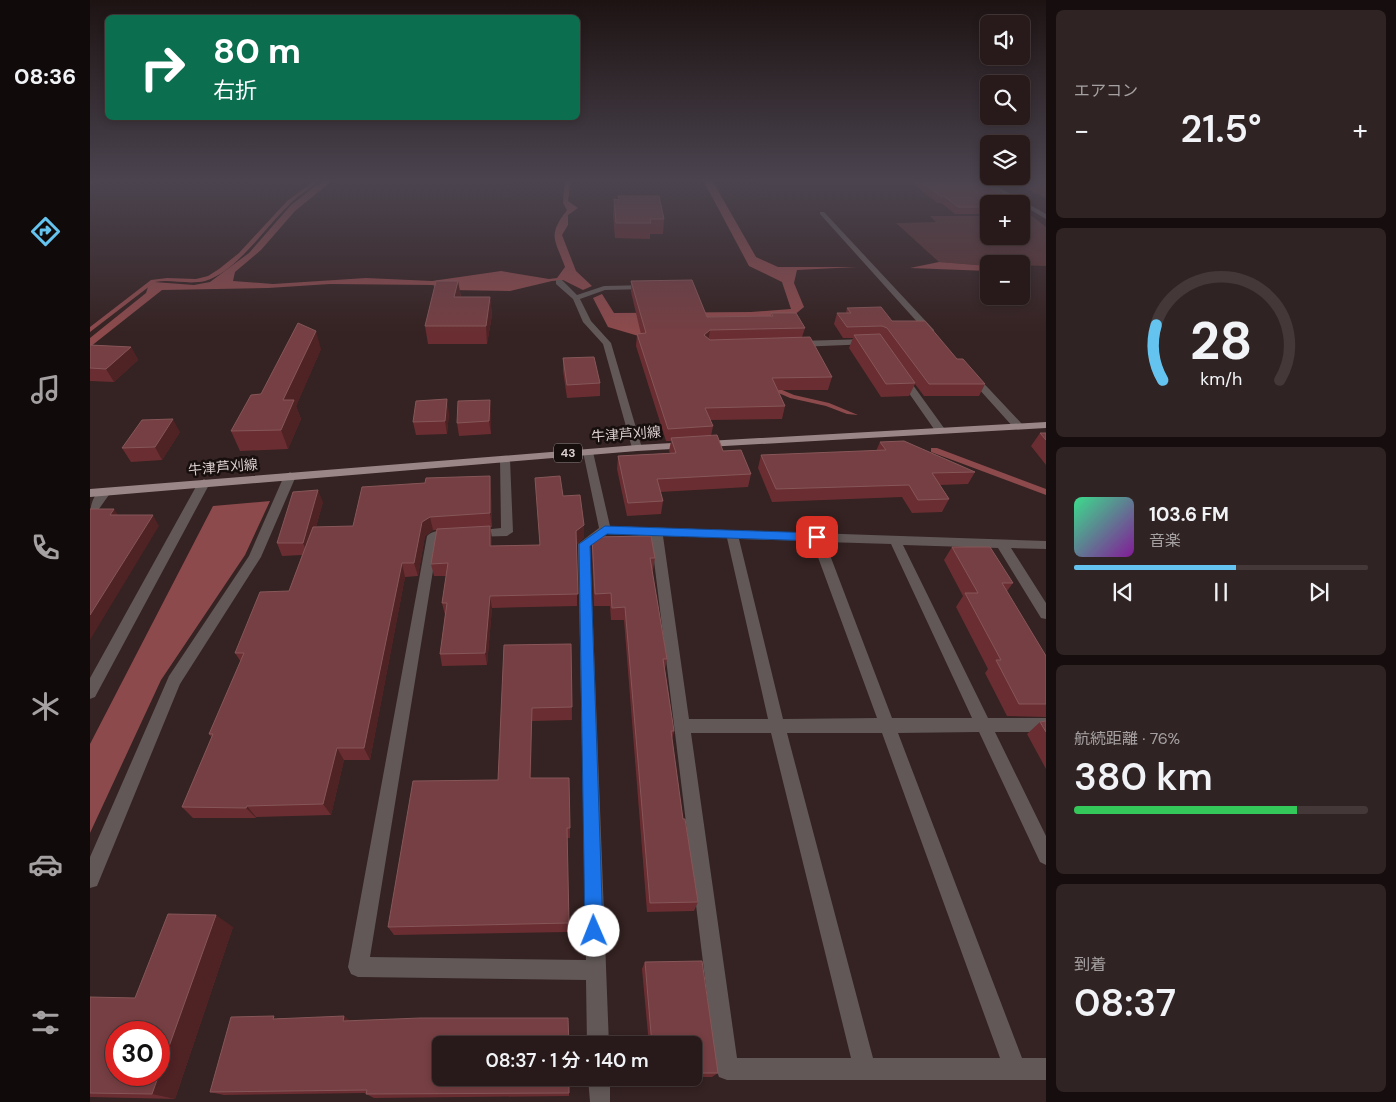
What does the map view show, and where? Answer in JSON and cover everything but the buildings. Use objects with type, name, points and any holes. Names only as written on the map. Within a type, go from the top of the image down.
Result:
[{"type":"main road","name":"牛津芦刈線","points":[[90,493],[637,448],[1046,425]]},
{"type":"street","points":[[839,231],[939,340]]},
{"type":"street","points":[[560,282],[576,298],[587,322],[607,344],[637,448]]},
{"type":"street","points":[[576,298],[604,288],[652,287]]},
{"type":"street","points":[[784,345],[878,342]]},
{"type":"street","points":[[895,366],[940,430]]},
{"type":"street","points":[[965,369],[1018,426]]},
{"type":"street","points":[[588,452],[605,530]]},
{"type":"street","points":[[505,458],[507,532],[433,536],[358,966],[595,970]]},
{"type":"street","points":[[90,879],[174,681],[255,556],[290,476]]},
{"type":"street","points":[[90,692],[204,483]]},
{"type":"street","points":[[90,513],[106,492]]},
{"type":"street","points":[[598,1036],[584,544],[605,530],[1046,545]]},
{"type":"street","points":[[656,531],[727,1069],[1046,1069]]},
{"type":"street","points":[[732,534],[777,725],[865,1069]]},
{"type":"street","points":[[817,537],[1015,1069]]},
{"type":"street","points":[[895,540],[1046,856]]},
{"type":"street","points":[[1002,544],[1046,614]]},
{"type":"street","points":[[682,726],[1046,725]]},
{"type":"shaded area","points":[[268,231],[277,231],[261,250],[235,272],[233,281],[273,284],[366,278],[432,281],[501,271],[549,279],[557,278],[565,267],[555,238],[555,231],[564,231],[562,235],[576,271],[592,286],[583,290],[563,280],[510,291],[450,290],[432,285],[330,284],[268,288],[162,290],[90,347],[90,338],[146,293],[148,287],[154,282],[194,285],[210,282],[249,253]]},
{"type":"shaded area","points":[[731,231],[741,231],[756,257],[778,267],[857,267],[797,270],[794,283],[804,307],[793,316],[643,320],[640,330],[794,395],[829,403],[858,415],[847,414],[826,406],[790,398],[669,345],[608,327],[593,298],[602,294],[614,313],[751,312],[791,309],[782,282],[749,266]]},
{"type":"shaded area","points":[[905,231],[980,231],[980,245],[1030,245],[1030,231],[1046,231],[1046,266],[1030,265],[1030,255],[980,255],[980,265],[939,262]]},
{"type":"shaded area","points":[[939,262],[980,265],[980,271],[910,268]]},
{"type":"shaded area","points":[[270,501],[245,555],[161,680],[90,833],[90,744],[213,506]]},
{"type":"waterway","points":[[90,330],[153,281],[196,281],[210,277],[231,263],[261,231]]},
{"type":"waterway","points":[[934,450],[1046,492]]},
{"type":"route","points":[[594,931],[584,544],[605,530],[817,537]]}]
